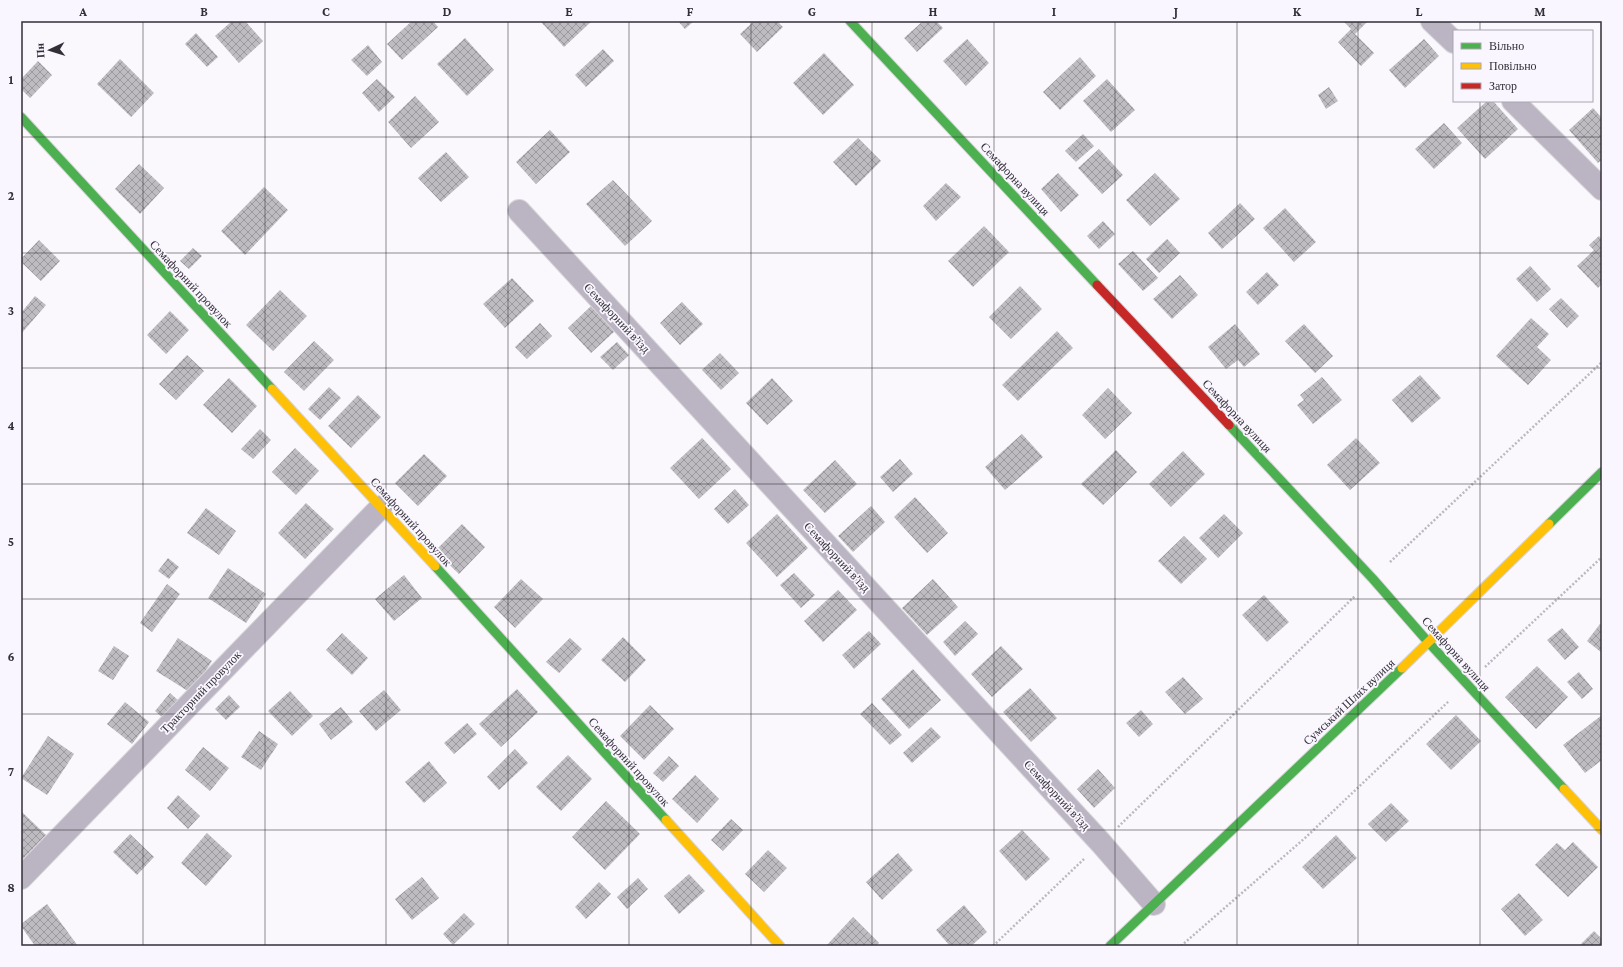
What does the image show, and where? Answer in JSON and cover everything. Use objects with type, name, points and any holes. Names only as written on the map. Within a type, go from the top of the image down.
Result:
[{"type":"street","name":"Семафорна вулиця","points":[[850,21],[1373,579],[1429,643],[1602,830]]},
{"type":"street","points":[[1432,21],[1453,41]]},
{"type":"street","points":[[1514,102],[1602,189]]},
{"type":"street","name":"Семафорний провулок","points":[[21,117],[381,506],[780,946]]},
{"type":"street","name":"Семафорний в’їзд","points":[[519,211],[1101,843],[1154,904]]},
{"type":"street","name":"Сумський Шлях вулиця","points":[[1110,946],[1429,643],[1602,472]]},
{"type":"street","name":"Тракторний провулок","points":[[21,878],[381,506]]},
{"type":"path","points":[[993,946],[1373,579],[1602,362]]},
{"type":"path","points":[[1181,946],[1305,838],[1602,557]]},
{"type":"building","points":[[232,21],[245,21],[263,41],[239,63],[215,36]]},
{"type":"building","points":[[412,21],[433,21],[438,27],[402,60],[387,44]]},
{"type":"building","points":[[540,21],[592,21],[564,47]]},
{"type":"building","points":[[678,21],[694,21],[685,29]]},
{"type":"building","points":[[754,21],[777,21],[783,27],[757,52],[740,34]]},
{"type":"building","points":[[923,21],[936,21],[943,28],[917,52],[904,38]]},
{"type":"building","points":[[1343,21],[1368,21],[1355,34],[1374,53],[1361,66],[1338,42],[1351,29]]},
{"type":"building","points":[[196,33],[218,57],[207,67],[185,44]]},
{"type":"building","points":[[465,38],[494,70],[467,96],[437,64]]},
{"type":"building","points":[[967,39],[989,63],[966,86],[943,61]]},
{"type":"building","points":[[1424,39],[1439,56],[1405,88],[1389,70]]},
{"type":"building","points":[[368,45],[382,62],[367,76],[351,60]]},
{"type":"building","points":[[603,49],[614,61],[586,87],[575,75]]},
{"type":"building","points":[[824,53],[854,85],[823,115],[793,83]]},
{"type":"building","points":[[1080,57],[1096,76],[1060,110],[1043,92]]},
{"type":"building","points":[[120,59],[154,93],[131,117],[97,84]]},
{"type":"building","points":[[38,61],[52,75],[30,98],[21,89],[21,79]]},
{"type":"building","points":[[377,79],[395,97],[379,112],[362,93]]},
{"type":"building","points":[[1107,79],[1135,110],[1111,132],[1083,101]]},
{"type":"building","points":[[1329,87],[1338,101],[1326,109],[1318,95]]},
{"type":"building","points":[[415,96],[439,122],[411,148],[388,122]]},
{"type":"building","points":[[1486,102],[1494,102],[1518,129],[1485,159],[1457,128]]},
{"type":"building","points":[[1593,108],[1602,118],[1602,160],[1598,163],[1569,130]]},
{"type":"building","points":[[1444,123],[1462,143],[1434,169],[1415,149]]},
{"type":"building","points":[[550,130],[570,152],[536,184],[516,162]]},
{"type":"building","points":[[1083,134],[1094,146],[1076,162],[1065,151]]},
{"type":"building","points":[[858,138],[881,161],[856,186],[833,162]]},
{"type":"building","points":[[1099,149],[1123,175],[1102,194],[1078,168]]},
{"type":"building","points":[[446,152],[469,177],[441,202],[418,178]]},
{"type":"building","points":[[139,164],[164,188],[140,214],[115,189]]},
{"type":"building","points":[[1058,173],[1079,195],[1061,212],[1041,189]]},
{"type":"building","points":[[1155,173],[1180,199],[1150,226],[1126,200]]},
{"type":"building","points":[[613,180],[652,221],[625,246],[586,204]]},
{"type":"building","points":[[946,183],[961,197],[936,221],[923,206]]},
{"type":"building","points":[[264,187],[288,210],[245,255],[221,231]]},
{"type":"building","points":[[1240,203],[1255,219],[1222,249],[1208,233]]},
{"type":"building","points":[[1285,208],[1316,242],[1294,262],[1263,228]]},
{"type":"building","points":[[1103,221],[1115,234],[1099,249],[1087,236]]},
{"type":"building","points":[[984,226],[1009,252],[973,287],[948,261]]},
{"type":"building","points":[[1599,236],[1602,240],[1602,284],[1598,288],[1577,266],[1594,250],[1589,245]]},
{"type":"building","points":[[1167,239],[1180,253],[1159,273],[1146,259]]},
{"type":"building","points":[[39,240],[60,261],[41,281],[21,262],[21,259]]},
{"type":"building","points":[[193,248],[202,256],[189,269],[180,261]]},
{"type":"building","points":[[1133,251],[1158,278],[1143,291],[1118,264]]},
{"type":"building","points":[[1530,266],[1551,289],[1537,302],[1516,279]]},
{"type":"building","points":[[1267,272],[1279,285],[1258,305],[1246,292]]},
{"type":"building","points":[[1180,275],[1198,295],[1172,319],[1153,299]]},
{"type":"building","points":[[512,278],[534,301],[505,328],[483,304]]},
{"type":"building","points":[[1020,286],[1042,309],[1011,339],[989,317]]},
{"type":"building","points":[[280,290],[307,316],[273,351],[246,325]]},
{"type":"building","points":[[35,296],[46,305],[21,334],[21,313]]},
{"type":"building","points":[[1561,298],[1579,316],[1567,328],[1549,309]]},
{"type":"building","points":[[682,302],[703,324],[680,345],[660,323]]},
{"type":"building","points":[[591,306],[615,331],[591,353],[568,328]]},
{"type":"building","points":[[170,311],[189,330],[166,354],[147,335]]},
{"type":"building","points":[[1531,318],[1549,334],[1537,347],[1551,360],[1528,385],[1496,356]]},
{"type":"building","points":[[540,323],[552,336],[527,359],[515,347]]},
{"type":"building","points":[[1235,324],[1260,354],[1244,367],[1238,360],[1226,369],[1208,347]]},
{"type":"building","points":[[1304,324],[1333,356],[1315,373],[1285,341]]},
{"type":"building","points":[[1057,331],[1073,348],[1018,401],[1002,385]]},
{"type":"building","points":[[314,341],[334,360],[304,391],[284,372]]},
{"type":"building","points":[[617,342],[629,355],[613,370],[600,357]]},
{"type":"building","points":[[720,353],[739,373],[721,390],[702,370]]},
{"type":"building","points":[[187,355],[204,371],[176,400],[159,384]]},
{"type":"building","points":[[1420,375],[1441,398],[1412,423],[1392,400]]},
{"type":"building","points":[[1322,377],[1342,400],[1313,424],[1297,405],[1304,400],[1300,395]]},
{"type":"building","points":[[229,378],[257,406],[232,433],[203,405]]},
{"type":"building","points":[[772,378],[793,401],[767,425],[746,403]]},
{"type":"building","points":[[329,387],[341,398],[320,420],[308,409]]},
{"type":"building","points":[[1108,388],[1132,413],[1105,439],[1082,415]]},
{"type":"building","points":[[358,395],[381,417],[351,448],[328,426]]},
{"type":"building","points":[[260,429],[271,440],[253,459],[241,449]]},
{"type":"building","points":[[1022,434],[1043,457],[1005,490],[985,467]]},
{"type":"building","points":[[702,438],[731,469],[699,499],[670,468]]},
{"type":"building","points":[[1356,438],[1380,463],[1350,490],[1327,465]]},
{"type":"building","points":[[295,448],[319,471],[296,495],[272,472]]},
{"type":"building","points":[[1116,450],[1137,472],[1103,505],[1081,484]]},
{"type":"building","points":[[1183,451],[1205,474],[1171,507],[1149,484]]},
{"type":"building","points":[[424,454],[447,476],[418,506],[395,483]]},
{"type":"building","points":[[900,459],[913,474],[893,492],[880,477]]},
{"type":"building","points":[[835,460],[857,484],[825,513],[803,490]]},
{"type":"building","points":[[735,489],[749,505],[728,524],[714,509]]},
{"type":"building","points":[[915,497],[948,533],[927,553],[894,517]]},
{"type":"building","points":[[306,503],[334,529],[305,559],[278,533]]},
{"type":"building","points":[[871,506],[885,522],[853,552],[838,536]]},
{"type":"building","points":[[206,508],[236,531],[219,555],[187,533]]},
{"type":"building","points":[[777,514],[808,548],[777,577],[746,543]]},
{"type":"building","points":[[1224,514],[1243,533],[1218,558],[1199,538]]},
{"type":"building","points":[[462,524],[485,547],[459,574],[435,551]]},
{"type":"building","points":[[1184,536],[1207,559],[1181,584],[1158,561]]},
{"type":"building","points":[[168,558],[179,567],[169,579],[158,571]]},
{"type":"building","points":[[228,568],[266,594],[246,623],[208,598]]},
{"type":"building","points":[[794,573],[815,595],[801,608],[780,585]]},
{"type":"building","points":[[404,575],[422,598],[394,621],[375,599]]},
{"type":"building","points":[[521,579],[543,599],[515,628],[494,607]]},
{"type":"building","points":[[933,579],[958,607],[927,635],[902,608]]},
{"type":"building","points":[[167,584],[180,594],[152,632],[140,623]]},
{"type":"building","points":[[838,590],[857,610],[823,642],[804,621]]},
{"type":"building","points":[[1264,595],[1289,622],[1267,642],[1242,615]]},
{"type":"building","points":[[965,621],[978,634],[955,656],[943,642]]},
{"type":"building","points":[[1600,624],[1602,626],[1602,653],[1587,641]]},
{"type":"building","points":[[1562,628],[1579,647],[1565,660],[1547,640]]},
{"type":"building","points":[[869,631],[881,644],[854,669],[842,655]]},
{"type":"building","points":[[342,633],[368,658],[352,675],[326,650]]},
{"type":"building","points":[[623,637],[646,660],[625,682],[601,660]]},
{"type":"building","points":[[178,638],[212,661],[191,693],[156,671]]},
{"type":"building","points":[[570,638],[582,649],[559,673],[546,662]]},
{"type":"building","points":[[114,646],[129,656],[113,680],[98,671]]},
{"type":"building","points":[[1001,646],[1023,669],[992,697],[971,674]]},
{"type":"building","points":[[1537,666],[1568,697],[1536,729],[1505,697]]},
{"type":"building","points":[[913,669],[941,700],[909,729],[881,699]]},
{"type":"building","points":[[1579,672],[1593,689],[1582,699],[1567,682]]},
{"type":"building","points":[[1183,677],[1203,699],[1185,714],[1165,692]]},
{"type":"building","points":[[1030,688],[1057,718],[1031,742],[1003,712]]},
{"type":"building","points":[[517,689],[538,712],[501,747],[479,724]]},
{"type":"building","points":[[384,690],[401,710],[376,731],[359,711]]},
{"type":"building","points":[[290,691],[313,716],[292,736],[268,711]]},
{"type":"building","points":[[170,693],[180,702],[165,720],[155,711]]},
{"type":"building","points":[[229,695],[240,707],[226,720],[215,709]]},
{"type":"building","points":[[125,702],[149,722],[132,744],[107,724]]},
{"type":"building","points":[[872,703],[902,735],[890,745],[860,714]]},
{"type":"building","points":[[650,705],[674,729],[644,760],[620,736]]},
{"type":"building","points":[[341,707],[353,722],[331,740],[319,724]]},
{"type":"building","points":[[1141,710],[1153,724],[1139,737],[1126,723]]},
{"type":"building","points":[[1456,715],[1481,741],[1451,770],[1426,744]]},
{"type":"building","points":[[1602,715],[1602,760],[1585,773],[1563,745]]},
{"type":"building","points":[[467,723],[477,734],[454,754],[444,743]]},
{"type":"building","points":[[931,727],[941,737],[912,763],[903,753]]},
{"type":"building","points":[[259,731],[278,744],[261,770],[241,757]]},
{"type":"building","points":[[48,736],[74,754],[47,795],[21,778]]},
{"type":"building","points":[[203,747],[229,768],[210,791],[185,770]]},
{"type":"building","points":[[515,749],[528,763],[499,790],[487,777]]},
{"type":"building","points":[[568,755],[592,779],[561,811],[536,787]]},
{"type":"building","points":[[669,756],[679,766],[663,782],[653,773]]},
{"type":"building","points":[[429,761],[447,783],[424,803],[405,782]]},
{"type":"building","points":[[1098,769],[1115,788],[1094,808],[1077,789]]},
{"type":"building","points":[[695,775],[719,799],[697,823],[672,799]]},
{"type":"building","points":[[178,795],[200,816],[188,829],[167,808]]},
{"type":"building","points":[[606,801],[640,834],[605,870],[572,837]]},
{"type":"building","points":[[1391,803],[1409,821],[1386,842],[1368,824]]},
{"type":"building","points":[[21,811],[46,835],[22,860],[21,859]]},
{"type":"building","points":[[731,819],[743,830],[723,851],[711,840]]},
{"type":"building","points":[[1022,830],[1050,859],[1026,881],[999,851]]},
{"type":"building","points":[[207,833],[232,856],[206,886],[181,863]]},
{"type":"building","points":[[130,834],[154,857],[137,875],[113,852]]},
{"type":"building","points":[[1336,835],[1357,858],[1323,889],[1302,867]]},
{"type":"building","points":[[1573,842],[1598,867],[1568,897],[1535,865],[1557,843],[1565,850]]},
{"type":"building","points":[[768,850],[787,868],[764,892],[745,874]]},
{"type":"building","points":[[898,853],[913,870],[882,900],[866,882]]},
{"type":"building","points":[[689,874],[705,891],[679,914],[664,896]]},
{"type":"building","points":[[422,877],[439,898],[412,920],[395,899]]},
{"type":"building","points":[[638,878],[648,889],[627,909],[617,897]]},
{"type":"building","points":[[599,882],[611,894],[586,919],[575,907]]},
{"type":"building","points":[[1519,893],[1543,920],[1525,936],[1501,909]]},
{"type":"building","points":[[47,904],[78,946],[35,946],[21,924]]},
{"type":"building","points":[[964,905],[987,932],[971,946],[950,946],[936,930]]},
{"type":"building","points":[[464,913],[475,924],[453,945],[443,934]]},
{"type":"building","points":[[853,917],[879,943],[876,946],[826,946]]},
{"type":"building","points":[[1594,931],[1602,939],[1602,946],[1579,946]]},
{"type":"traffic: fast","points":[[850,21],[1097,285]]},
{"type":"traffic: fast","points":[[21,117],[272,389]]},
{"type":"traffic: fast","points":[[1229,425],[1373,579],[1429,643],[1564,789]]},
{"type":"traffic: fast","points":[[1549,524],[1602,472]]},
{"type":"traffic: fast","points":[[435,566],[666,820]]},
{"type":"traffic: fast","points":[[1110,946],[1402,668]]},
{"type":"traffic: slow","points":[[272,389],[435,566]]},
{"type":"traffic: slow","points":[[1402,668],[1549,524]]},
{"type":"traffic: slow","points":[[1564,789],[1602,830]]},
{"type":"traffic: slow","points":[[666,820],[780,946]]},
{"type":"traffic: jam","points":[[1097,285],[1229,425]]}]
